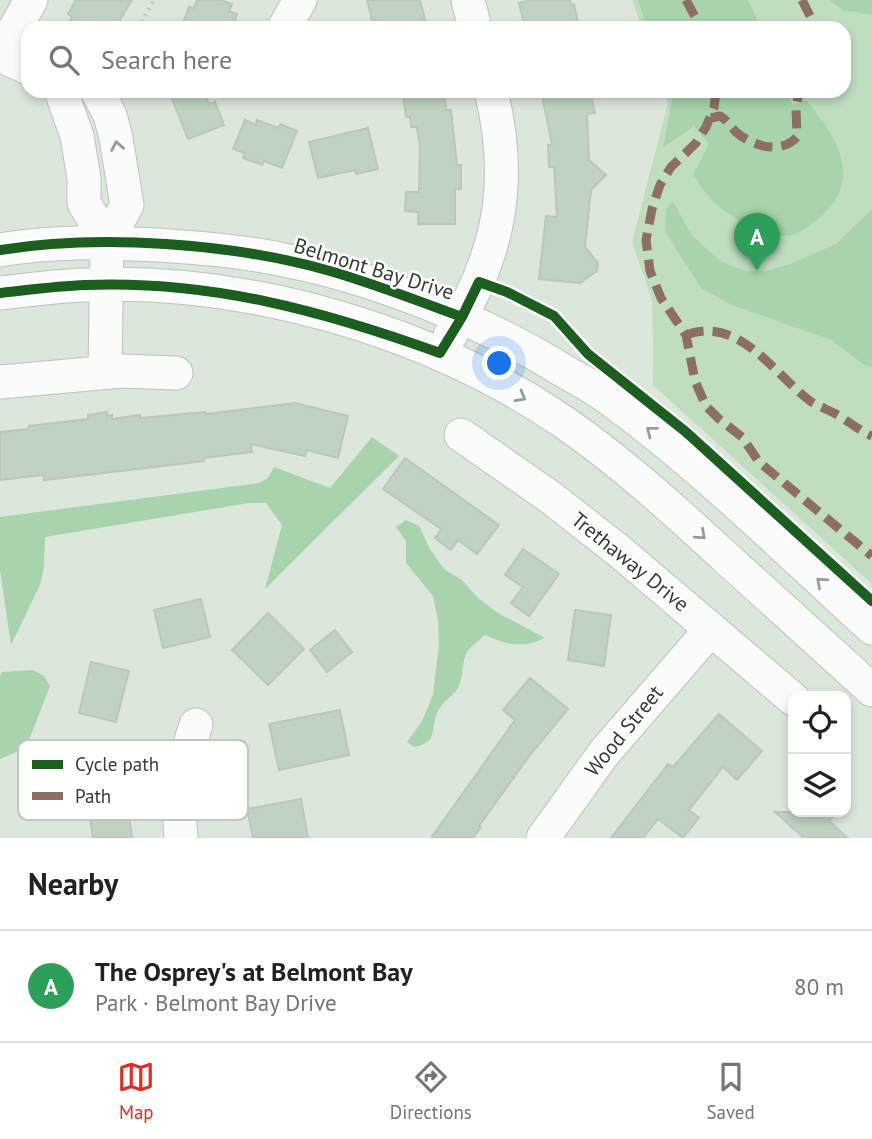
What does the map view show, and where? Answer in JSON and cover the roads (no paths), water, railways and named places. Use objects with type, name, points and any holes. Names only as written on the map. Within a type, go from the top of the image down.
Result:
[{"type":"street","points":[[21,65],[0,55],[31,0]]},
{"type":"street","points":[[288,21],[300,0]]},
{"type":"street","points":[[468,0],[473,21]]},
{"type":"street","points":[[64,98],[78,136],[84,178],[84,203],[107,242]]},
{"type":"street","points":[[101,98],[110,115],[116,138],[127,205],[107,242],[105,372]]},
{"type":"street","points":[[440,353],[462,317],[489,258],[501,196],[501,150],[492,98]]},
{"type":"street","name":"Belmont Bay Drive","points":[[0,250],[61,242],[107,242],[192,247],[284,260],[365,282],[462,317],[542,358],[602,394],[689,462],[872,628]]},
{"type":"street","points":[[0,293],[105,284],[209,290],[300,307],[440,353],[473,369],[563,422],[625,468],[872,690]]},
{"type":"street","points":[[0,382],[105,372],[176,373]]},
{"type":"street","name":"Trethaway Drive","points":[[461,435],[550,497],[619,551],[788,695]]},
{"type":"street","name":"Wood Street","points":[[543,838],[604,753],[711,628]]},
{"type":"street","points":[[191,740],[196,725]]},
{"type":"street","points":[[179,820],[181,838]]},
{"type":"place","name":"The Osprey's at Belmont Bay","points":[[757,271]]}]
